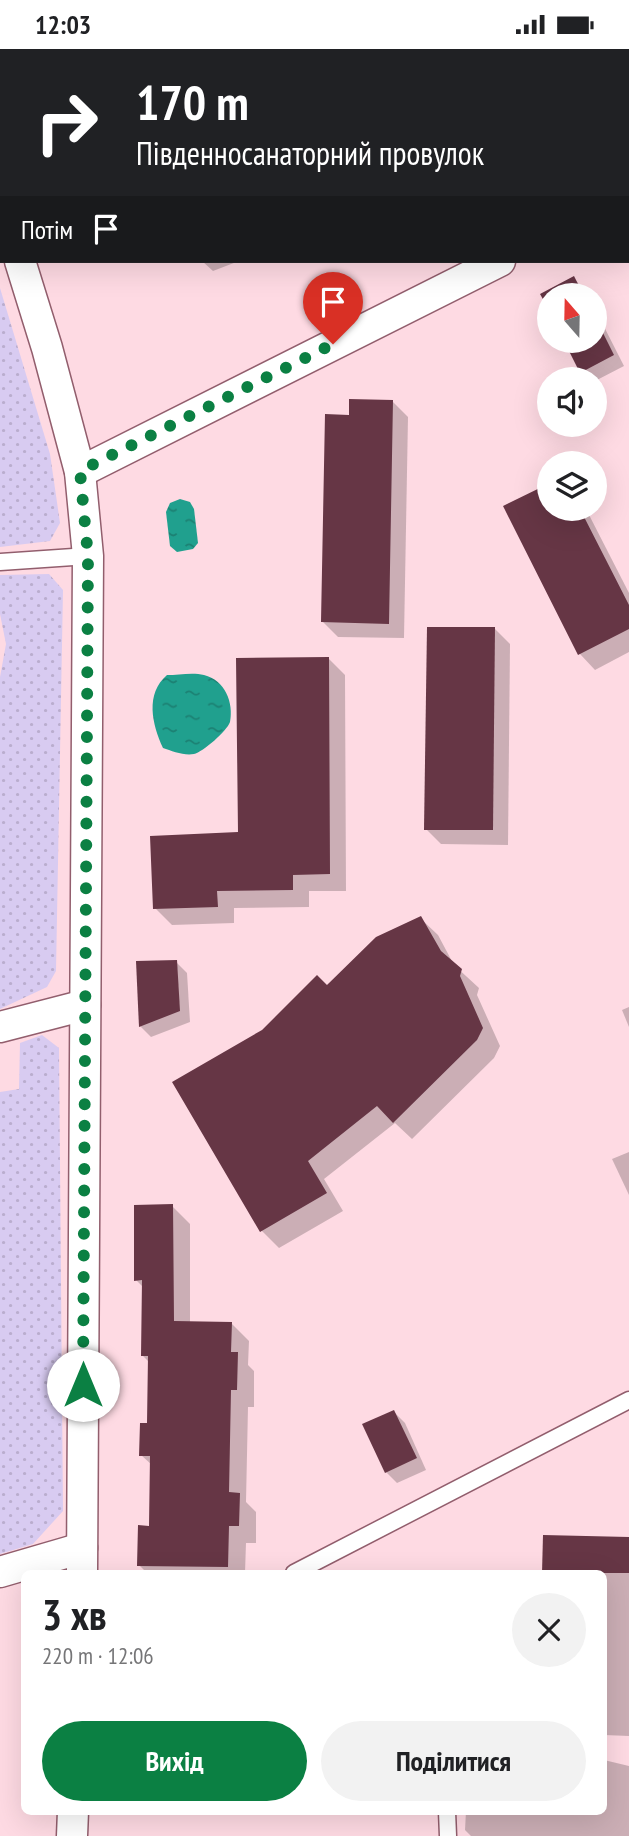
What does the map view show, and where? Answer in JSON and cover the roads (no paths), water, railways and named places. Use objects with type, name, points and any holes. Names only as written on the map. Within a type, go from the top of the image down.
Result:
[{"type":"street","points":[[0,1572],[82,1560],[88,556],[80,471],[21,263]]},
{"type":"street","points":[[80,471],[496,263]]},
{"type":"street","points":[[0,1027],[85,1005]]},
{"type":"street","points":[[72,1836],[73,1815]]},
{"type":"lane","points":[[0,562],[88,556]]},
{"type":"lane","points":[[300,1570],[629,1400]]},
{"type":"lane","points":[[447,1815],[448,1836]]},
{"type":"water","points":[[180,499],[190,502],[194,509],[198,543],[193,549],[177,552],[170,546],[166,512],[170,503]]},
{"type":"water","points":[[167,675],[204,675],[223,687],[229,700],[231,715],[228,726],[220,736],[194,754],[182,754],[163,748],[159,739],[153,700],[160,683]]}]
